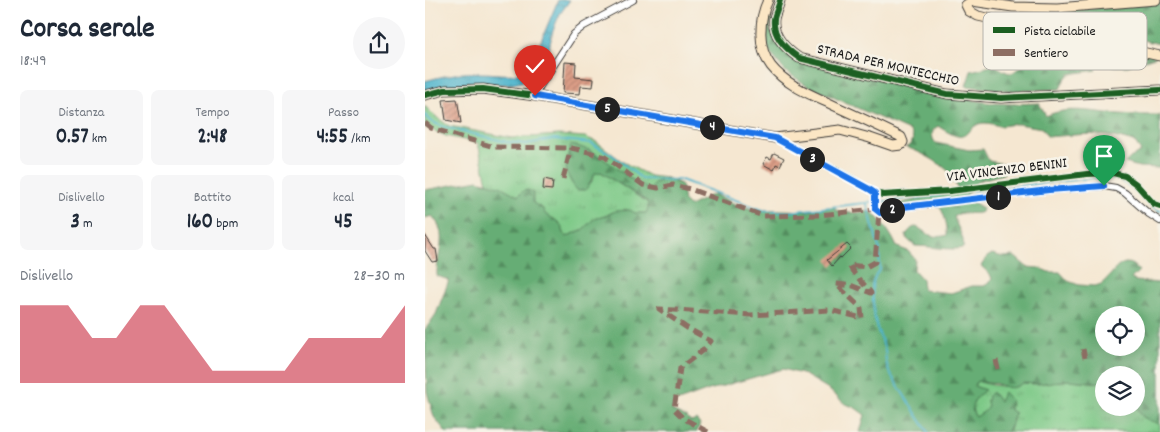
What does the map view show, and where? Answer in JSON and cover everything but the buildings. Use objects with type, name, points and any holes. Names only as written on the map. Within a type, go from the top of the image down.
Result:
[{"type":"street","points":[[535,96],[539,86],[574,34],[583,26],[633,0]]},
{"type":"street","points":[[768,0],[762,16],[760,29],[762,45],[770,65],[793,86],[901,136],[903,142],[893,146],[840,130],[775,138]]},
{"type":"street","name":"STRADA PER MONTECCHIO","points":[[781,0],[774,19],[775,31],[785,49],[799,58],[947,94],[1001,98],[1160,90]]},
{"type":"street","points":[[983,17],[969,11],[966,5],[972,1],[1013,7],[1057,8],[1156,0]]},
{"type":"street","points":[[1147,53],[1160,56]]},
{"type":"street","name":"VIA VINCENZO BENINI","points":[[425,95],[445,90],[483,88],[775,138],[853,179],[875,195],[904,195],[1099,172],[1125,176],[1136,184],[1154,204],[1160,206]]},
{"type":"street","name":"VIA VINCENZO BENINI","points":[[875,195],[875,209],[880,213],[903,207],[1041,191],[1104,186],[1116,188],[1125,193],[1160,221]]},
{"type":"green space","points":[[1160,2],[1160,44],[1147,41],[1147,12],[1062,11]]},
{"type":"green space","points":[[771,17],[770,30],[792,57],[936,94],[991,103],[1039,103],[1046,116],[1073,110],[1160,115],[1160,168],[1139,167],[1125,163],[1141,152],[1136,143],[1113,137],[1090,134],[1047,136],[1042,128],[1017,124],[1000,126],[985,123],[978,124],[963,136],[958,136],[938,126],[933,130],[932,136],[936,143],[969,150],[983,149],[989,161],[1004,164],[1006,170],[1003,174],[978,181],[968,193],[968,199],[983,208],[982,212],[961,213],[954,216],[962,236],[963,248],[915,246],[907,239],[906,235],[912,228],[918,228],[934,236],[947,235],[946,224],[940,206],[932,205],[918,210],[909,209],[898,214],[892,214],[903,203],[957,190],[956,184],[949,180],[952,176],[944,167],[931,158],[905,147],[908,147],[913,140],[909,131],[808,86],[785,71],[766,48],[762,24]]},
{"type":"green space","points":[[1147,54],[1157,56],[1147,59]]},
{"type":"green space","points":[[983,68],[983,70],[1013,72],[1016,70],[1096,70],[1069,74],[1060,89],[1013,91],[966,86],[971,71]]},
{"type":"green space","points":[[425,106],[449,126],[512,138],[559,135],[585,137],[597,142],[623,162],[650,176],[667,178],[654,183],[652,190],[642,186],[588,149],[566,163],[567,173],[591,183],[595,173],[601,172],[648,203],[648,208],[646,213],[635,213],[625,209],[620,212],[615,211],[594,219],[582,230],[566,237],[558,223],[546,214],[543,209],[533,203],[528,190],[523,191],[518,196],[487,183],[478,143],[446,136],[425,127]]},
{"type":"green space","points":[[571,145],[582,148],[602,158],[631,179],[651,190],[654,183],[667,178],[681,184],[684,201],[689,206],[714,194],[739,206],[754,209],[809,211],[835,206],[834,209],[843,212],[872,212],[886,228],[897,247],[908,251],[915,259],[914,270],[922,279],[923,290],[951,293],[972,286],[984,286],[992,279],[990,274],[981,266],[987,257],[992,254],[1003,257],[1014,256],[1027,267],[1039,268],[1049,272],[1060,272],[1068,281],[1079,285],[1095,286],[1101,284],[1123,264],[1133,265],[1139,271],[1131,279],[1160,283],[1160,424],[1142,416],[1145,416],[1145,366],[1095,366],[1095,382],[1069,380],[1037,384],[1023,383],[1013,388],[977,381],[974,386],[985,390],[974,402],[973,413],[976,417],[985,411],[988,406],[988,396],[992,392],[999,401],[1004,392],[1011,400],[1010,410],[1015,413],[1008,432],[860,432],[865,415],[854,407],[845,404],[827,388],[805,375],[783,369],[709,390],[676,402],[672,411],[691,422],[696,420],[700,424],[697,432],[446,432],[434,417],[427,392],[425,330],[436,314],[449,280],[437,276],[441,237],[437,223],[432,216],[425,218],[425,190],[478,180],[502,187],[518,196],[523,191],[528,190],[533,192],[533,203],[561,225],[566,237],[582,230],[594,219],[615,211],[630,210],[635,213],[646,213],[648,202],[601,172],[595,173],[586,190],[577,190],[570,179],[566,164]]},
{"type":"green space","points":[[1069,380],[1095,382],[1095,416],[1143,416],[1160,424],[1160,432],[1008,432],[1014,418],[1010,410],[1011,405],[999,401],[992,393],[988,396],[986,411],[976,417],[973,413],[972,405],[984,390],[974,386],[977,381],[1007,386],[1023,383],[1037,384]]},
{"type":"water","points":[[558,0],[570,0],[560,14],[553,30],[549,49],[529,80],[513,84],[464,85],[425,93],[425,81],[460,73],[521,73],[535,55]]},
{"type":"waterway","points":[[425,115],[430,121],[444,127],[507,142],[526,144],[554,139],[591,143],[611,154],[642,179],[681,180],[763,210],[788,212],[873,202]]},
{"type":"waterway","points":[[972,191],[1091,178],[1107,178],[1124,182],[1160,211]]},
{"type":"waterway","points":[[878,202],[940,195]]},
{"type":"waterway","points":[[867,204],[879,248],[880,270],[876,274],[872,285],[874,316],[877,328],[885,350],[889,372],[928,432]]},
{"type":"marked path","points":[[425,123],[431,128],[494,147],[571,148],[589,152],[605,157],[643,185],[658,188],[673,185],[690,189],[763,216],[820,215],[875,209]]},
{"type":"marked path","points":[[563,179],[571,148]]},
{"type":"marked path","points":[[708,432],[683,418],[674,409],[680,368],[703,350],[711,341],[687,328],[659,309],[751,315],[830,310],[862,318],[861,308],[836,284],[853,286],[871,293],[849,265],[866,267],[875,262],[879,212]]},
{"type":"marked path","points":[[1083,349],[1085,358]]},
{"type":"marked path","points":[[996,360],[998,369]]},
{"type":"cycle path","points":[[780,0],[774,19],[775,31],[781,42],[799,58],[947,94],[1001,98],[1160,90]]},
{"type":"cycle path","points":[[425,95],[445,90],[483,89],[535,96],[775,138],[853,179],[875,193],[883,195],[950,191],[1087,174],[1113,173],[1125,176],[1136,184],[1154,204],[1160,206]]},
{"type":"route","points":[[535,96],[775,138],[819,163],[853,179],[875,193],[875,209],[880,213],[903,207],[961,200],[1104,186]]}]
